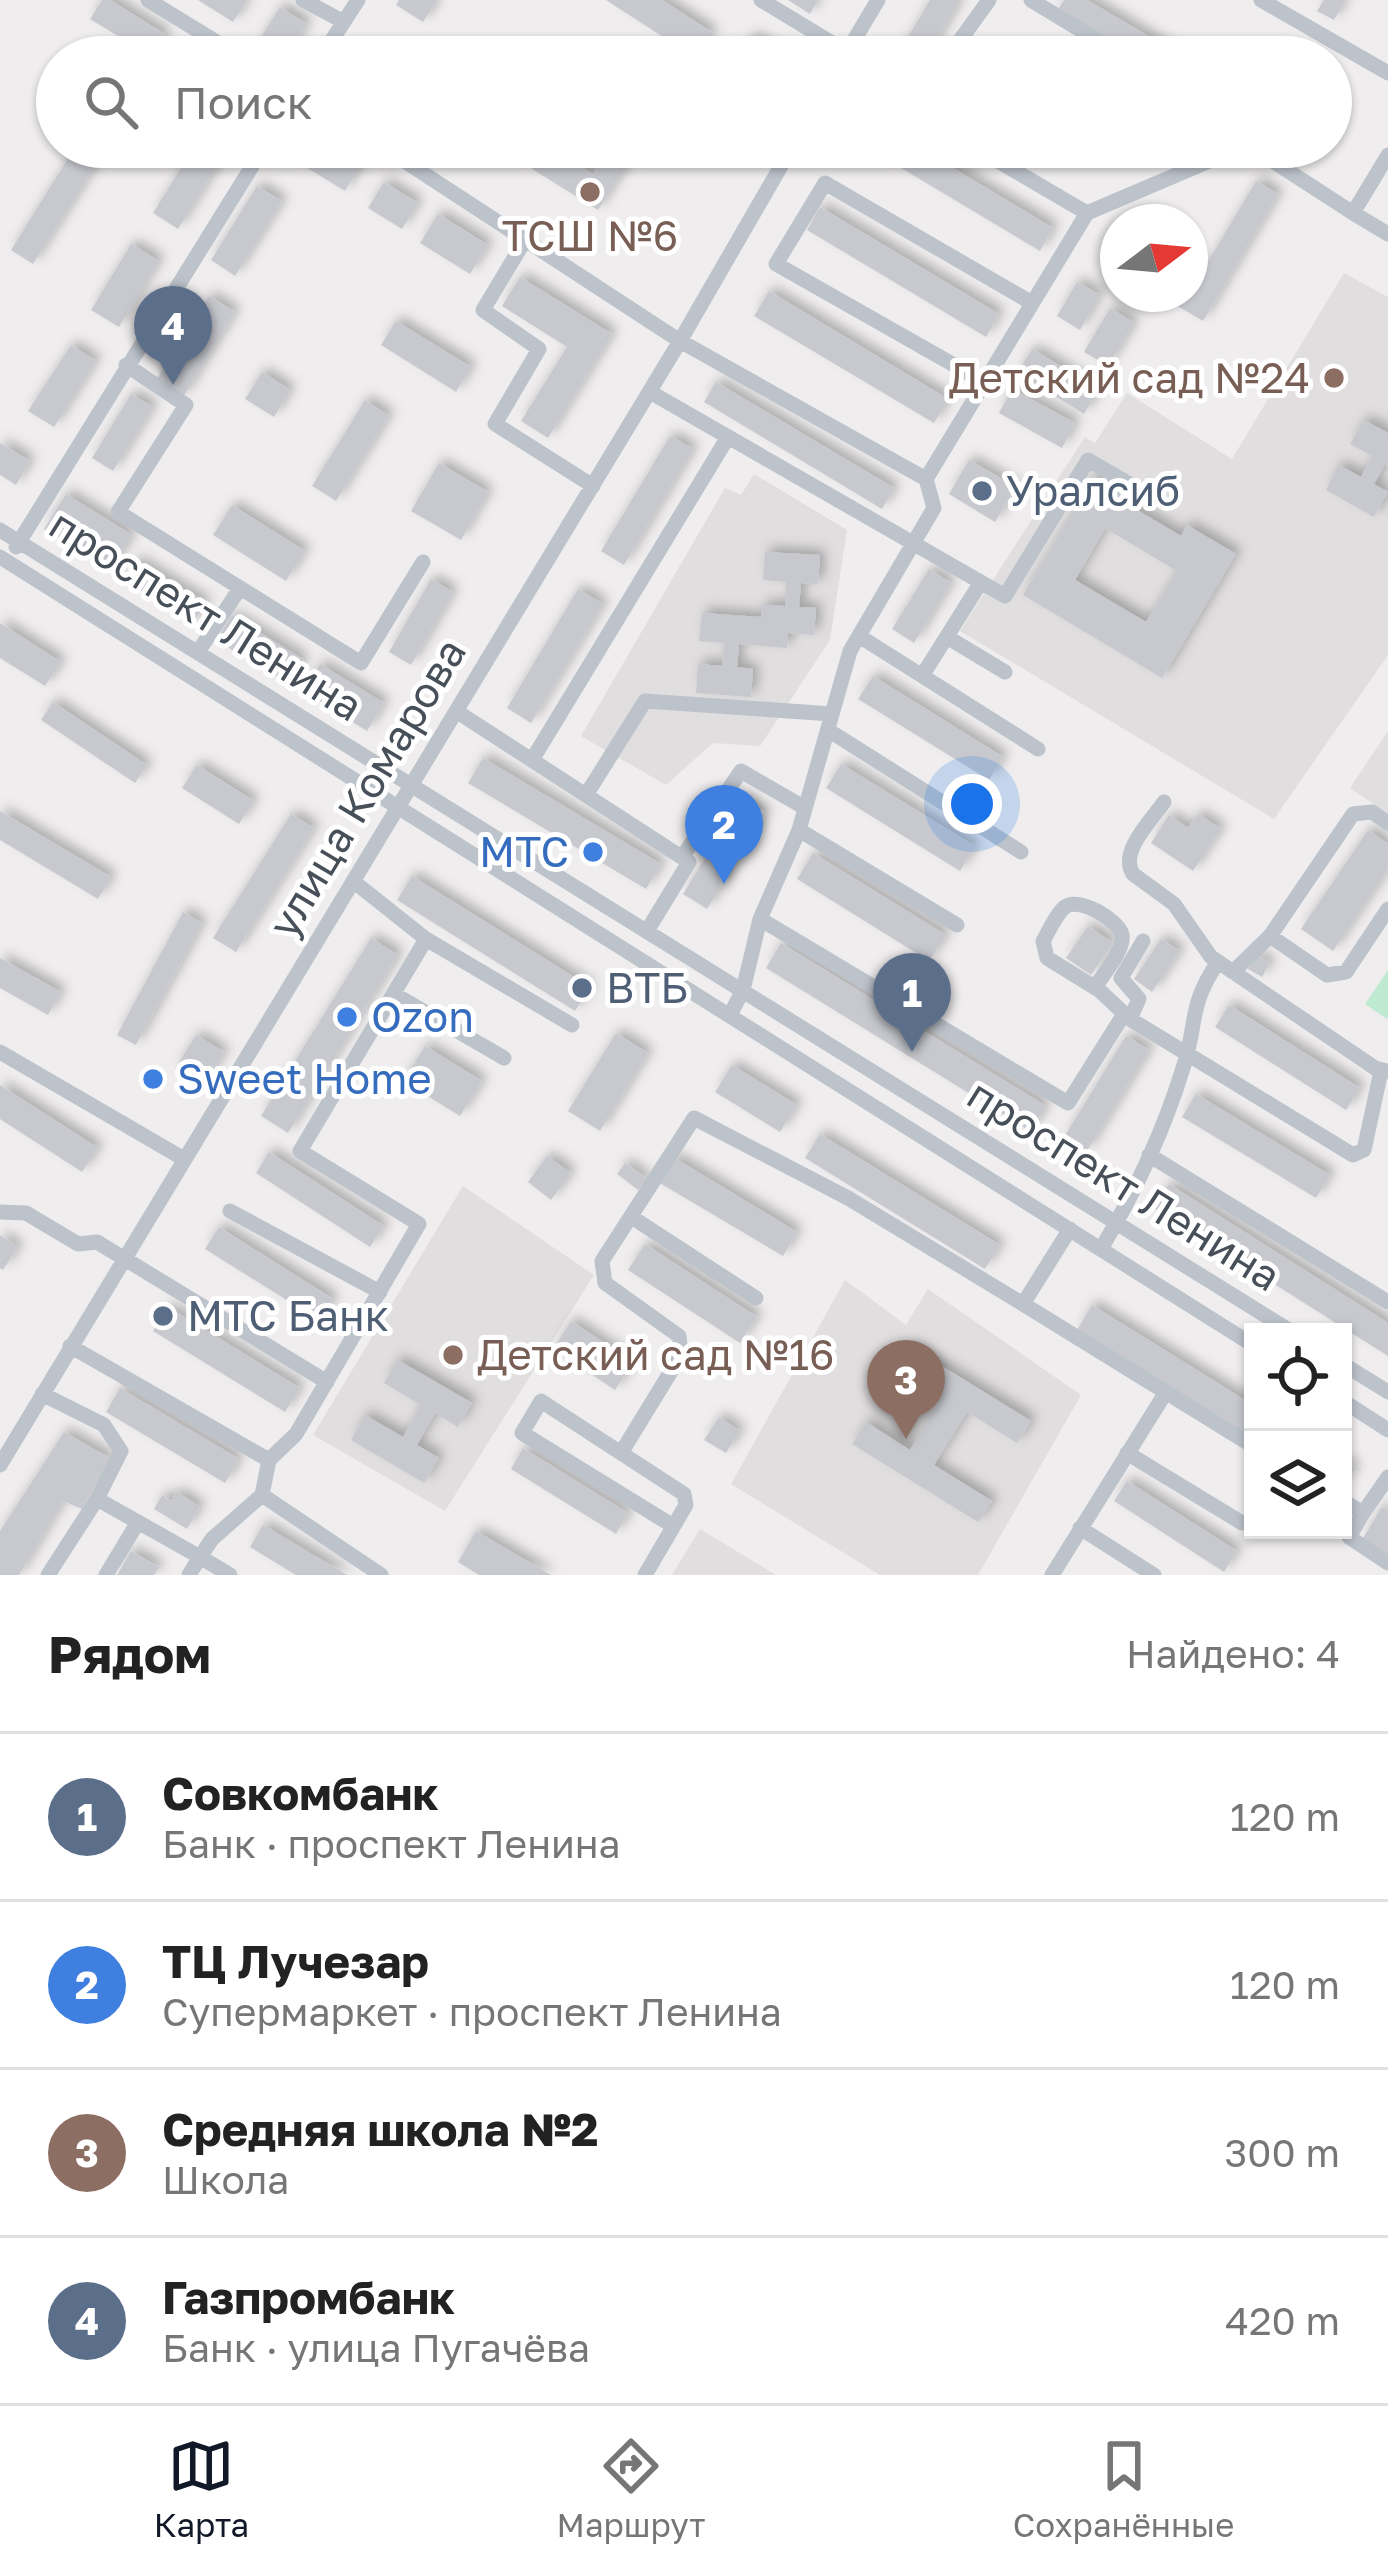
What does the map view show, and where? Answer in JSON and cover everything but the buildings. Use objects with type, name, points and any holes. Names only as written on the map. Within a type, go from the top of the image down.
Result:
[{"type":"street","points":[[148,0],[207,36]]},
{"type":"street","points":[[303,0],[344,22]]},
{"type":"street","points":[[335,36],[358,0]]},
{"type":"street","points":[[761,0],[818,36]]},
{"type":"street","points":[[857,36],[878,0]]},
{"type":"street","points":[[963,36],[989,0]]},
{"type":"street","points":[[1031,0],[1090,36]]},
{"type":"street","points":[[1261,0],[1323,36]]},
{"type":"street","points":[[1352,53],[1388,74]]},
{"type":"street","points":[[1353,213],[1388,155]]},
{"type":"street","points":[[4,559],[19,542],[251,168]]},
{"type":"street","points":[[414,168],[680,341],[926,479],[934,508],[850,651],[799,830],[760,919],[743,990],[730,1015]]},
{"type":"street","name":"улица Комарова","points":[[0,1465],[650,392],[780,168]]},
{"type":"street","points":[[1010,168],[1087,213]]},
{"type":"street","points":[[926,479],[1087,213],[1196,168]]},
{"type":"street","points":[[1281,168],[1388,234]]},
{"type":"street","points":[[984,382],[776,264],[812,203],[825,183],[1032,304]]},
{"type":"street","points":[[525,240],[483,310],[539,349],[495,424],[593,485]]},
{"type":"street","points":[[126,365],[186,405],[118,512],[361,663],[423,562]]},
{"type":"street","points":[[650,392],[1005,596],[1088,460],[1138,489]]},
{"type":"street","points":[[532,760],[728,436]]},
{"type":"street","name":"проспект Ленина","points":[[0,530],[1278,1323]]},
{"type":"street","name":"проспект Ленина","points":[[4,559],[1244,1339]]},
{"type":"street","points":[[922,676],[981,582]]},
{"type":"street","points":[[197,652],[240,588]]},
{"type":"street","points":[[859,636],[1038,748]]},
{"type":"street","points":[[947,637],[1005,672]]},
{"type":"street","points":[[586,795],[645,701],[830,722],[1021,852]]},
{"type":"street","points":[[456,711],[689,862],[647,931]]},
{"type":"street","points":[[682,857],[741,771],[805,808]]},
{"type":"street","points":[[1095,987],[1122,943],[1122,933],[1083,904],[1072,903],[1064,907],[1042,948],[1047,958],[1187,1054],[1356,1156],[1364,1150],[1385,1071],[1217,962],[1198,944],[1174,904],[1128,868],[1128,856],[1164,802]]},
{"type":"street","points":[[1233,972],[1270,936],[1353,814],[1372,812],[1388,823]]},
{"type":"street","points":[[799,830],[957,925]]},
{"type":"street","points":[[352,881],[426,939],[572,1024]]},
{"type":"street","points":[[1270,936],[1327,975],[1336,976],[1346,972],[1388,909]]},
{"type":"street","points":[[760,919],[1068,1103],[1139,999],[1121,978],[1142,941]]},
{"type":"street","points":[[188,1575],[212,1538],[262,1496],[268,1460],[296,1434],[419,1224],[300,1151],[426,939]]},
{"type":"street","points":[[1101,1249],[1149,1155],[1187,1054],[1197,995],[1217,962]]},
{"type":"street","points":[[394,994],[504,1058]]},
{"type":"street","points":[[0,1052],[184,1159]]},
{"type":"street","points":[[621,1453],[681,1355],[679,1336],[605,1283],[602,1261],[694,1118],[848,1198],[1244,1440]]},
{"type":"street","points":[[1149,1155],[1388,1302]]},
{"type":"street","points":[[230,1211],[380,1292]]},
{"type":"street","points":[[0,1212],[26,1213],[78,1244],[97,1242],[326,1382]]},
{"type":"street","points":[[633,1218],[756,1298]]},
{"type":"street","points":[[1023,1304],[1070,1229]]},
{"type":"street","points":[[70,1346],[268,1460]]},
{"type":"street","points":[[1352,1370],[1388,1392]]},
{"type":"street","points":[[1052,1575],[1166,1392]]},
{"type":"street","points":[[42,1394],[104,1425],[121,1451],[97,1499],[48,1575]]},
{"type":"street","points":[[645,1575],[686,1505],[684,1494],[541,1401],[522,1432],[673,1526]]},
{"type":"street","points":[[1352,1407],[1388,1430]]},
{"type":"street","points":[[1127,1453],[1242,1522]]},
{"type":"street","points":[[1388,1477],[1348,1537],[1388,1563]]},
{"type":"street","points":[[262,1496],[381,1575]]},
{"type":"street","points":[[97,1499],[230,1575]]},
{"type":"street","points":[[1352,1506],[1363,1513]]},
{"type":"street","points":[[106,1575],[138,1522]]},
{"type":"street","points":[[1080,1528],[1154,1575]]},
{"type":"shaded area","points":[[1344,273],[1388,297],[1388,655],[1274,819],[960,631],[1085,437],[1095,443],[1127,393],[1232,459]]},
{"type":"shaded area","points":[[754,474],[847,530],[830,640],[760,746],[713,743],[666,785],[581,736],[725,488],[741,495]]},
{"type":"shaded area","points":[[1388,731],[1388,814],[1350,788]]},
{"type":"shaded area","name":"Детский сад №16","points":[[463,1186],[594,1275],[445,1511],[313,1435]]},
{"type":"shaded area","points":[[845,1280],[906,1325],[928,1289],[1081,1395],[978,1575],[880,1575],[731,1484]]},
{"type":"shaded area","points":[[700,1529],[776,1575],[672,1575]]},
{"type":"green space","points":[[1388,970],[1388,1017],[1387,1019],[1365,1004]]},
{"type":"place","name":"ТСШ №6","points":[[590,192]]},
{"type":"place","name":"Детский сад №24","points":[[1334,378]]},
{"type":"place","name":"Газпромбанк","points":[[173,385]]},
{"type":"place","name":"Уралсиб","points":[[982,491]]},
{"type":"place","name":"МТС","points":[[593,852]]},
{"type":"place","name":"ТЦ Лучезар","points":[[724,884]]},
{"type":"place","name":"ВТБ","points":[[582,988]]},
{"type":"place","name":"Ozon","points":[[347,1017]]},
{"type":"place","name":"Совкомбанк","points":[[912,1052]]},
{"type":"place","name":"Sweet Home","points":[[153,1079]]},
{"type":"place","name":"МТС Банк","points":[[163,1316]]},
{"type":"place","name":"Детский сад №16","points":[[453,1355]]},
{"type":"place","name":"Средняя школа №2","points":[[906,1439]]}]
